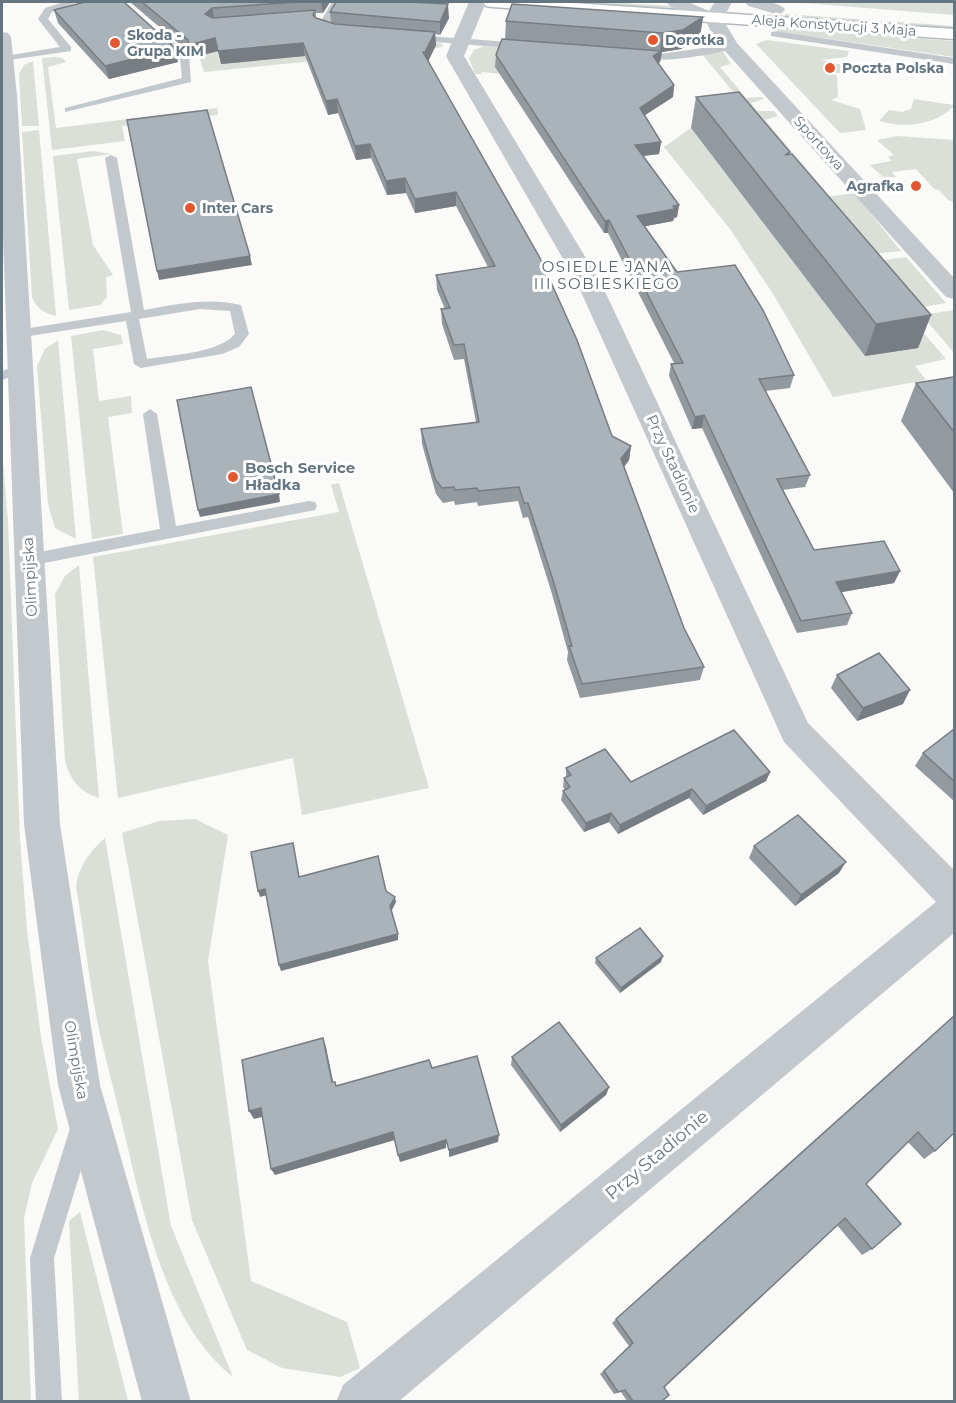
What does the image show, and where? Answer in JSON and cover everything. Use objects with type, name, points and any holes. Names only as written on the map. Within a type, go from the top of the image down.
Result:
[{"type":"main road","points":[[492,2],[720,8]]},
{"type":"main road","name":"Aleja Konstytucji 3 Maja","points":[[720,8],[776,9],[954,22]]},
{"type":"main road","name":"Aleja Konstytucji 3 Maja","points":[[720,8],[954,34]]},
{"type":"street","name":"Przy Stadionie","points":[[477,2],[455,56],[589,283],[796,732],[954,895]]},
{"type":"street","points":[[675,2],[698,13],[720,8]]},
{"type":"street","points":[[754,2],[776,9]]},
{"type":"street","name":"Sportowa","points":[[720,8],[721,34],[731,47],[954,292]]},
{"type":"street","name":"Olimpijska","points":[[3,48],[17,334],[10,373],[29,560],[42,824],[78,1085],[167,1401]]},
{"type":"street","name":"Przy Stadionie","points":[[360,1401],[954,910]]},
{"type":"lane","points":[[3,48],[67,49],[43,19],[48,10],[72,2]]},
{"type":"lane","points":[[336,2],[322,28],[349,33]]},
{"type":"lane","points":[[316,18],[327,18]]},
{"type":"lane","points":[[69,110],[187,80],[185,57],[150,27]]},
{"type":"lane","points":[[774,34],[954,61]]},
{"type":"lane","points":[[405,37],[532,47]]},
{"type":"lane","points":[[625,54],[660,57],[731,47]]},
{"type":"lane","points":[[17,334],[135,315],[210,304],[236,308],[242,334],[234,344],[217,351],[141,364],[135,315],[111,158]]},
{"type":"lane","points":[[150,414],[169,533]]},
{"type":"lane","points":[[29,560],[309,506]]},
{"type":"lane","name":"Olimpijska","points":[[49,1401],[42,1258],[86,1114]]},
{"type":"shaded area","points":[[555,2],[672,6],[678,10]]},
{"type":"shaded area","points":[[791,2],[954,2],[954,15]]},
{"type":"shaded area","points":[[785,14],[954,26],[954,28],[785,17]]},
{"type":"shaded area","points":[[776,28],[954,41],[954,57],[823,38],[774,34]]},
{"type":"shaded area","points":[[191,32],[217,47],[220,64],[363,37],[440,43],[444,46],[204,72]]},
{"type":"shaded area","points":[[767,40],[849,51],[847,57],[821,60],[842,65],[840,73],[827,72],[837,76],[838,97],[831,100],[860,109],[866,130],[840,133],[756,44]]},
{"type":"shaded area","points":[[484,46],[575,53],[566,79],[481,72],[482,74],[475,74],[469,58],[474,50]]},
{"type":"shaded area","points":[[723,52],[731,64],[720,67],[746,98],[762,97],[764,99],[751,103],[757,111],[774,111],[778,116],[765,120],[824,190],[814,191],[702,54]]},
{"type":"shaded area","points":[[42,58],[62,58],[66,62],[48,67],[56,128],[217,108],[218,115],[122,126],[125,141],[52,150]]},
{"type":"shaded area","points":[[33,61],[39,126],[22,126],[19,74],[24,65]]},
{"type":"shaded area","points":[[914,99],[954,106],[938,118],[919,124],[879,121],[889,110],[902,112],[911,109]]},
{"type":"shaded area","points":[[691,128],[758,216],[817,209],[778,242],[865,356],[909,316],[946,359],[915,366],[926,380],[833,397],[775,297],[730,229],[664,147]]},
{"type":"shaded area","points":[[39,130],[56,316],[41,310],[32,297],[22,132]]},
{"type":"shaded area","points":[[897,136],[954,140],[954,202],[948,200],[939,190],[934,189],[916,169],[892,172],[896,177],[884,178],[870,165],[892,161],[888,157],[894,155],[877,140]]},
{"type":"shaded area","points":[[93,151],[111,154],[77,159],[93,245],[113,275],[106,277],[107,297],[100,305],[69,310],[53,156]]},
{"type":"shaded area","points":[[854,193],[901,251],[870,254],[821,198]]},
{"type":"shaded area","points":[[906,257],[946,303],[917,308],[877,261]]},
{"type":"shaded area","points":[[954,310],[954,353],[922,315]]},
{"type":"shaded area","points":[[103,330],[121,335],[123,344],[93,349],[99,401],[131,396],[132,413],[108,417],[123,534],[92,539],[71,336]]},
{"type":"shaded area","points":[[58,340],[76,539],[55,528],[48,504],[37,366],[45,349]]},
{"type":"shaded area","points":[[2,449],[8,522],[20,839],[27,930],[41,1037],[58,1129],[32,1183],[24,1218],[31,1402],[2,1401]]},
{"type":"shaded area","points":[[339,483],[429,788],[302,815],[293,758],[118,798],[93,557],[339,512],[331,485]]},
{"type":"shaded area","points":[[79,565],[99,798],[81,789],[70,774],[65,761],[55,594],[65,576]]},
{"type":"shaded area","points":[[195,819],[228,835],[208,961],[251,1281],[347,1322],[360,1368],[340,1377],[282,1368],[247,1350],[192,1220],[122,833],[159,821]]},
{"type":"shaded area","points":[[105,838],[171,1226],[233,1377],[210,1355],[191,1328],[174,1299],[161,1267],[140,1200],[102,1043],[92,994],[76,886],[86,859]]},
{"type":"shaded area","points":[[80,1212],[128,1401],[79,1401],[69,1221]]},
{"type":"building","name":"Skoda - Grupa KIM","points":[[85,2],[124,2],[175,48],[105,66],[54,10]]},
{"type":"building","points":[[142,2],[297,2],[212,8],[205,14],[213,18],[315,10],[313,15],[316,18],[335,24],[435,32],[423,52],[540,258],[577,340],[612,436],[631,446],[621,459],[684,628],[704,667],[582,684],[569,646],[572,646],[553,580],[528,503],[524,503],[519,487],[478,491],[477,488],[455,490],[454,487],[442,488],[435,479],[421,429],[479,422],[464,344],[454,345],[441,309],[450,308],[436,275],[495,266],[456,192],[415,199],[405,178],[386,181],[370,144],[355,146],[337,99],[326,101],[303,43],[218,51],[215,38],[189,45],[188,40]]},
{"type":"building","points":[[336,2],[448,4],[440,22],[330,12]]},
{"type":"building","points":[[512,4],[703,17],[683,30],[662,33],[506,21]]},
{"type":"building","points":[[502,39],[662,51],[653,56],[674,85],[640,108],[661,142],[635,145],[679,205],[673,206],[675,209],[637,216],[677,272],[735,265],[763,310],[794,375],[759,379],[810,475],[777,479],[814,550],[884,541],[900,571],[836,582],[852,613],[801,621],[704,415],[695,417],[671,364],[683,363],[609,220],[605,221],[496,55]]},
{"type":"building","points":[[739,92],[790,152],[785,155],[792,154],[931,315],[876,324],[696,97]]},
{"type":"building","name":"Inter Cars","points":[[207,110],[250,256],[157,271],[127,120]]},
{"type":"building","points":[[954,377],[954,432],[916,383]]},
{"type":"building","name":"Bosch Service Hładka","points":[[251,387],[279,494],[198,510],[177,400]]},
{"type":"building","points":[[879,653],[910,690],[863,708],[837,675]]},
{"type":"building","points":[[954,729],[954,781],[923,753]]},
{"type":"building","points":[[734,730],[770,772],[706,806],[692,789],[620,825],[611,813],[586,823],[563,791],[570,787],[564,778],[571,775],[566,768],[605,749],[631,782]]},
{"type":"building","points":[[798,815],[846,862],[801,895],[754,846]]},
{"type":"building","points":[[293,843],[299,877],[378,856],[386,891],[395,897],[390,906],[398,934],[279,965],[265,889],[258,891],[251,852]]},
{"type":"building","points":[[640,928],[663,956],[621,988],[596,958]]},
{"type":"building","points":[[954,1016],[954,1133],[935,1151],[918,1132],[866,1184],[901,1224],[872,1249],[845,1218],[664,1387],[669,1395],[662,1401],[633,1401],[625,1390],[618,1392],[604,1371],[633,1343],[616,1319]]},
{"type":"building","points":[[559,1022],[609,1087],[561,1125],[512,1057]]},
{"type":"building","points":[[323,1038],[332,1082],[335,1082],[336,1086],[429,1060],[432,1068],[477,1056],[499,1135],[449,1150],[446,1140],[398,1155],[393,1132],[271,1169],[261,1108],[249,1111],[242,1060]]},
{"type":"place","name":"Dorotka","points":[[653,40]]},
{"type":"place","name":"Skoda - Grupa KIM","points":[[115,43]]},
{"type":"place","name":"Poczta Polska","points":[[830,68]]},
{"type":"place","name":"Agrafka","points":[[916,186]]},
{"type":"place","name":"Inter Cars","points":[[190,208]]},
{"type":"place","name":"Bosch Service Hładka","points":[[233,477]]},
{"type":"district","name":"OSIEDLE JANA III SOBIESKIEGO","points":[[607,276]]}]
